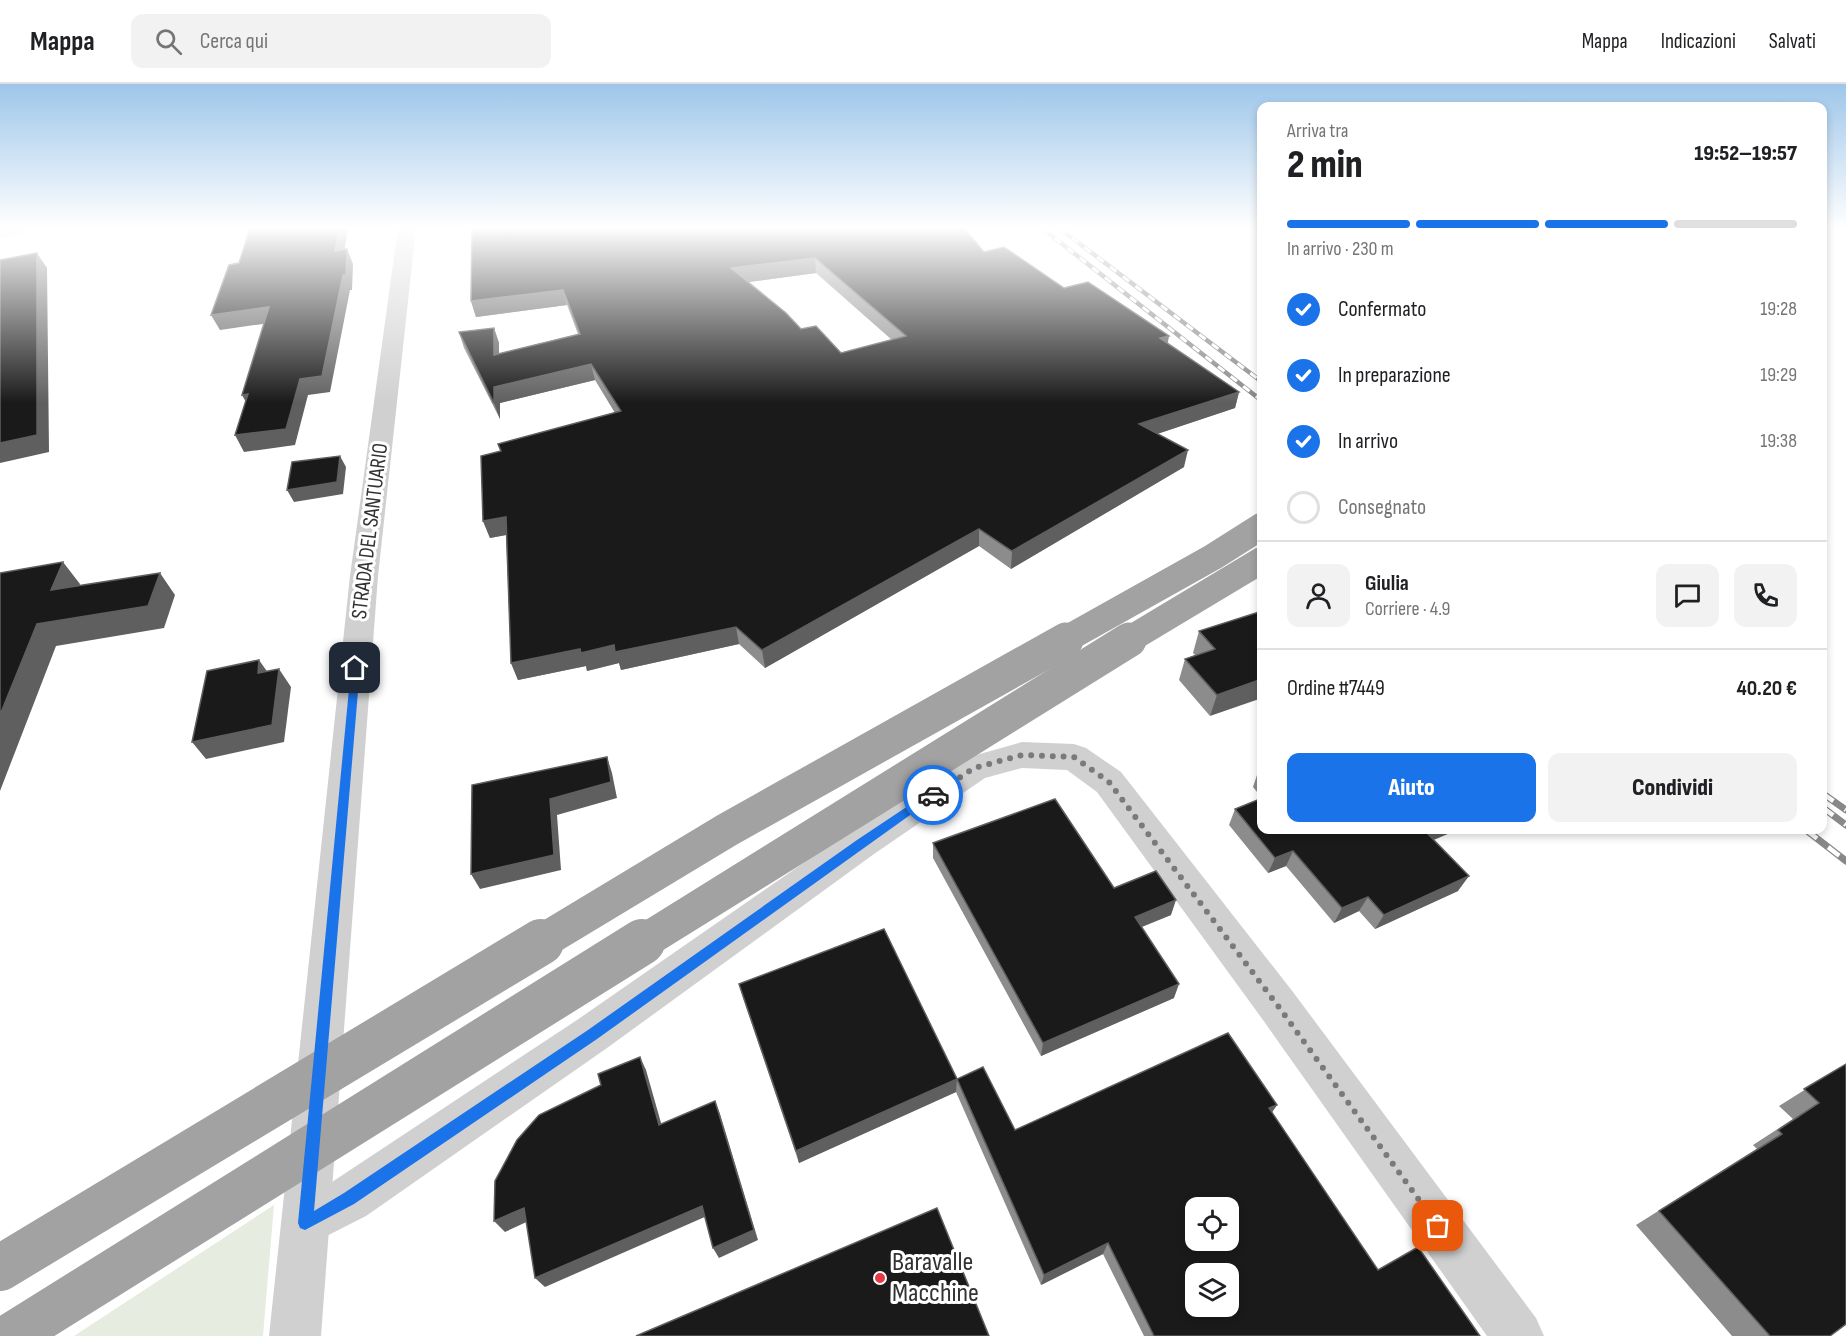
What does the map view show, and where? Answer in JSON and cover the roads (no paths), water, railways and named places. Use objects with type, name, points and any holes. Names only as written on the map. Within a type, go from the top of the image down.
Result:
[{"type":"highway","points":[[0,1268],[727,830],[1202,563],[1257,529]]},
{"type":"highway","points":[[11,1336],[1057,683],[1257,563]]},
{"type":"street","name":"STRADA DEL SANTUARIO","points":[[295,1336],[364,576],[400,286]]},
{"type":"street","points":[[305,1223],[349,1198],[592,1034],[861,843],[974,768],[1022,755],[1074,757],[1109,782],[1278,1006],[1518,1336]]},
{"type":"railway","points":[[1116,286],[1257,397]]},
{"type":"railway","points":[[1136,286],[1257,378]]},
{"type":"railway","points":[[1827,797],[1846,810]]},
{"type":"railway","points":[[1827,811],[1846,825]]},
{"type":"railway","points":[[1811,834],[1846,861]]},
{"type":"place","name":"Baravalle Macchine","points":[[880,1278]]}]
